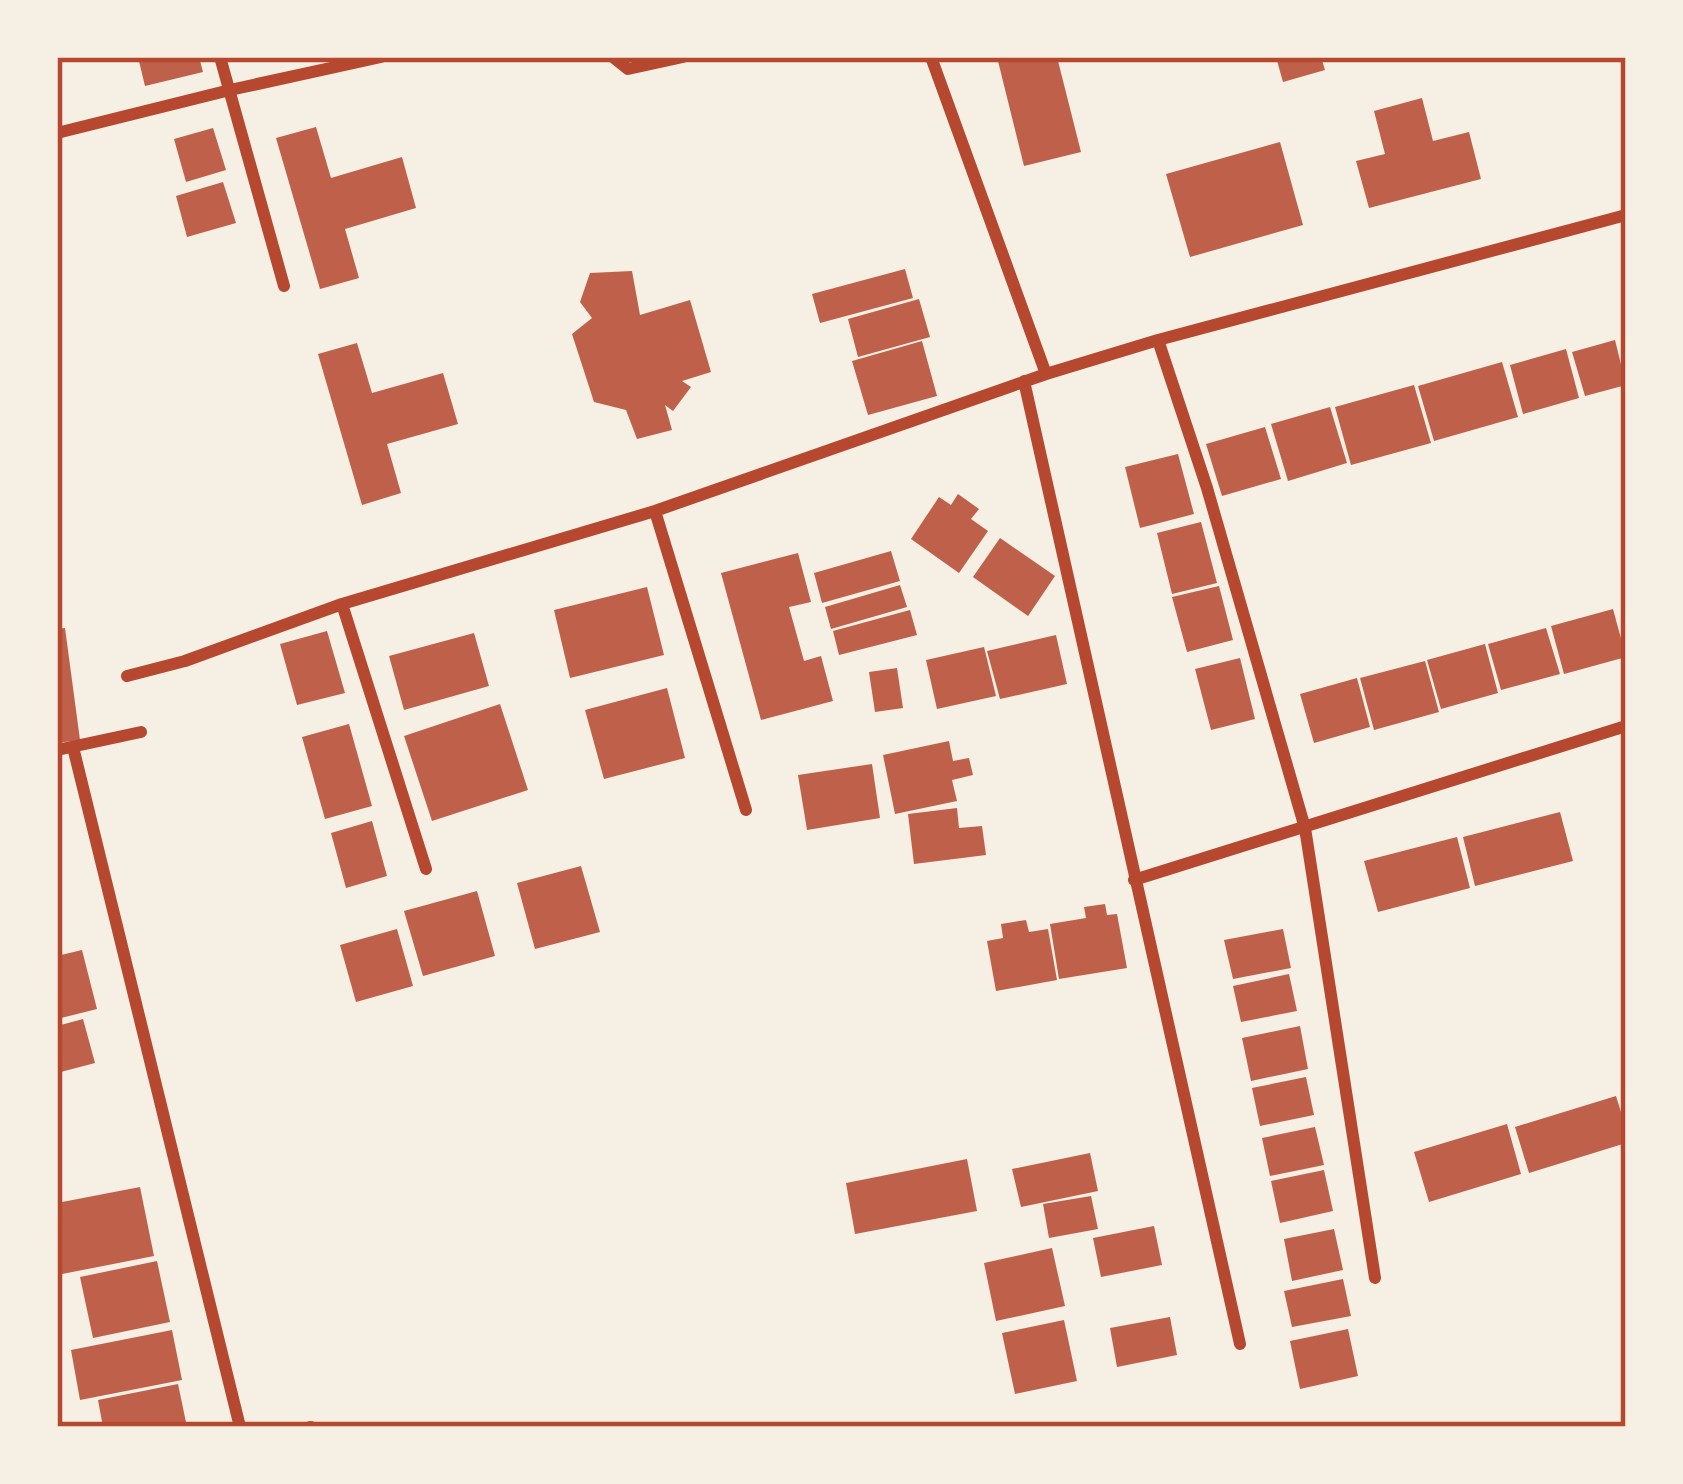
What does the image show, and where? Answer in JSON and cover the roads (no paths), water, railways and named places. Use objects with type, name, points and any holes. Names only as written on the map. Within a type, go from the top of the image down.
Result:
[{"type":"street","points":[[220,57],[284,286]]},
{"type":"street","points":[[57,133],[381,57]]},
{"type":"street","points":[[613,57],[628,69],[683,57]]},
{"type":"street","points":[[931,57],[1046,374]]},
{"type":"street","points":[[127,676],[185,661],[342,604],[655,511],[1046,374],[1626,215]]},
{"type":"street","points":[[1158,340],[1208,488],[1304,828],[1375,1278]]},
{"type":"street","points":[[1024,381],[1240,1344]]},
{"type":"street","points":[[655,511],[746,810]]},
{"type":"street","points":[[342,604],[426,869]]},
{"type":"street","points":[[1134,880],[1626,726]]},
{"type":"street","points":[[57,751],[141,732]]},
{"type":"street","points":[[74,747],[240,1427]]}]
